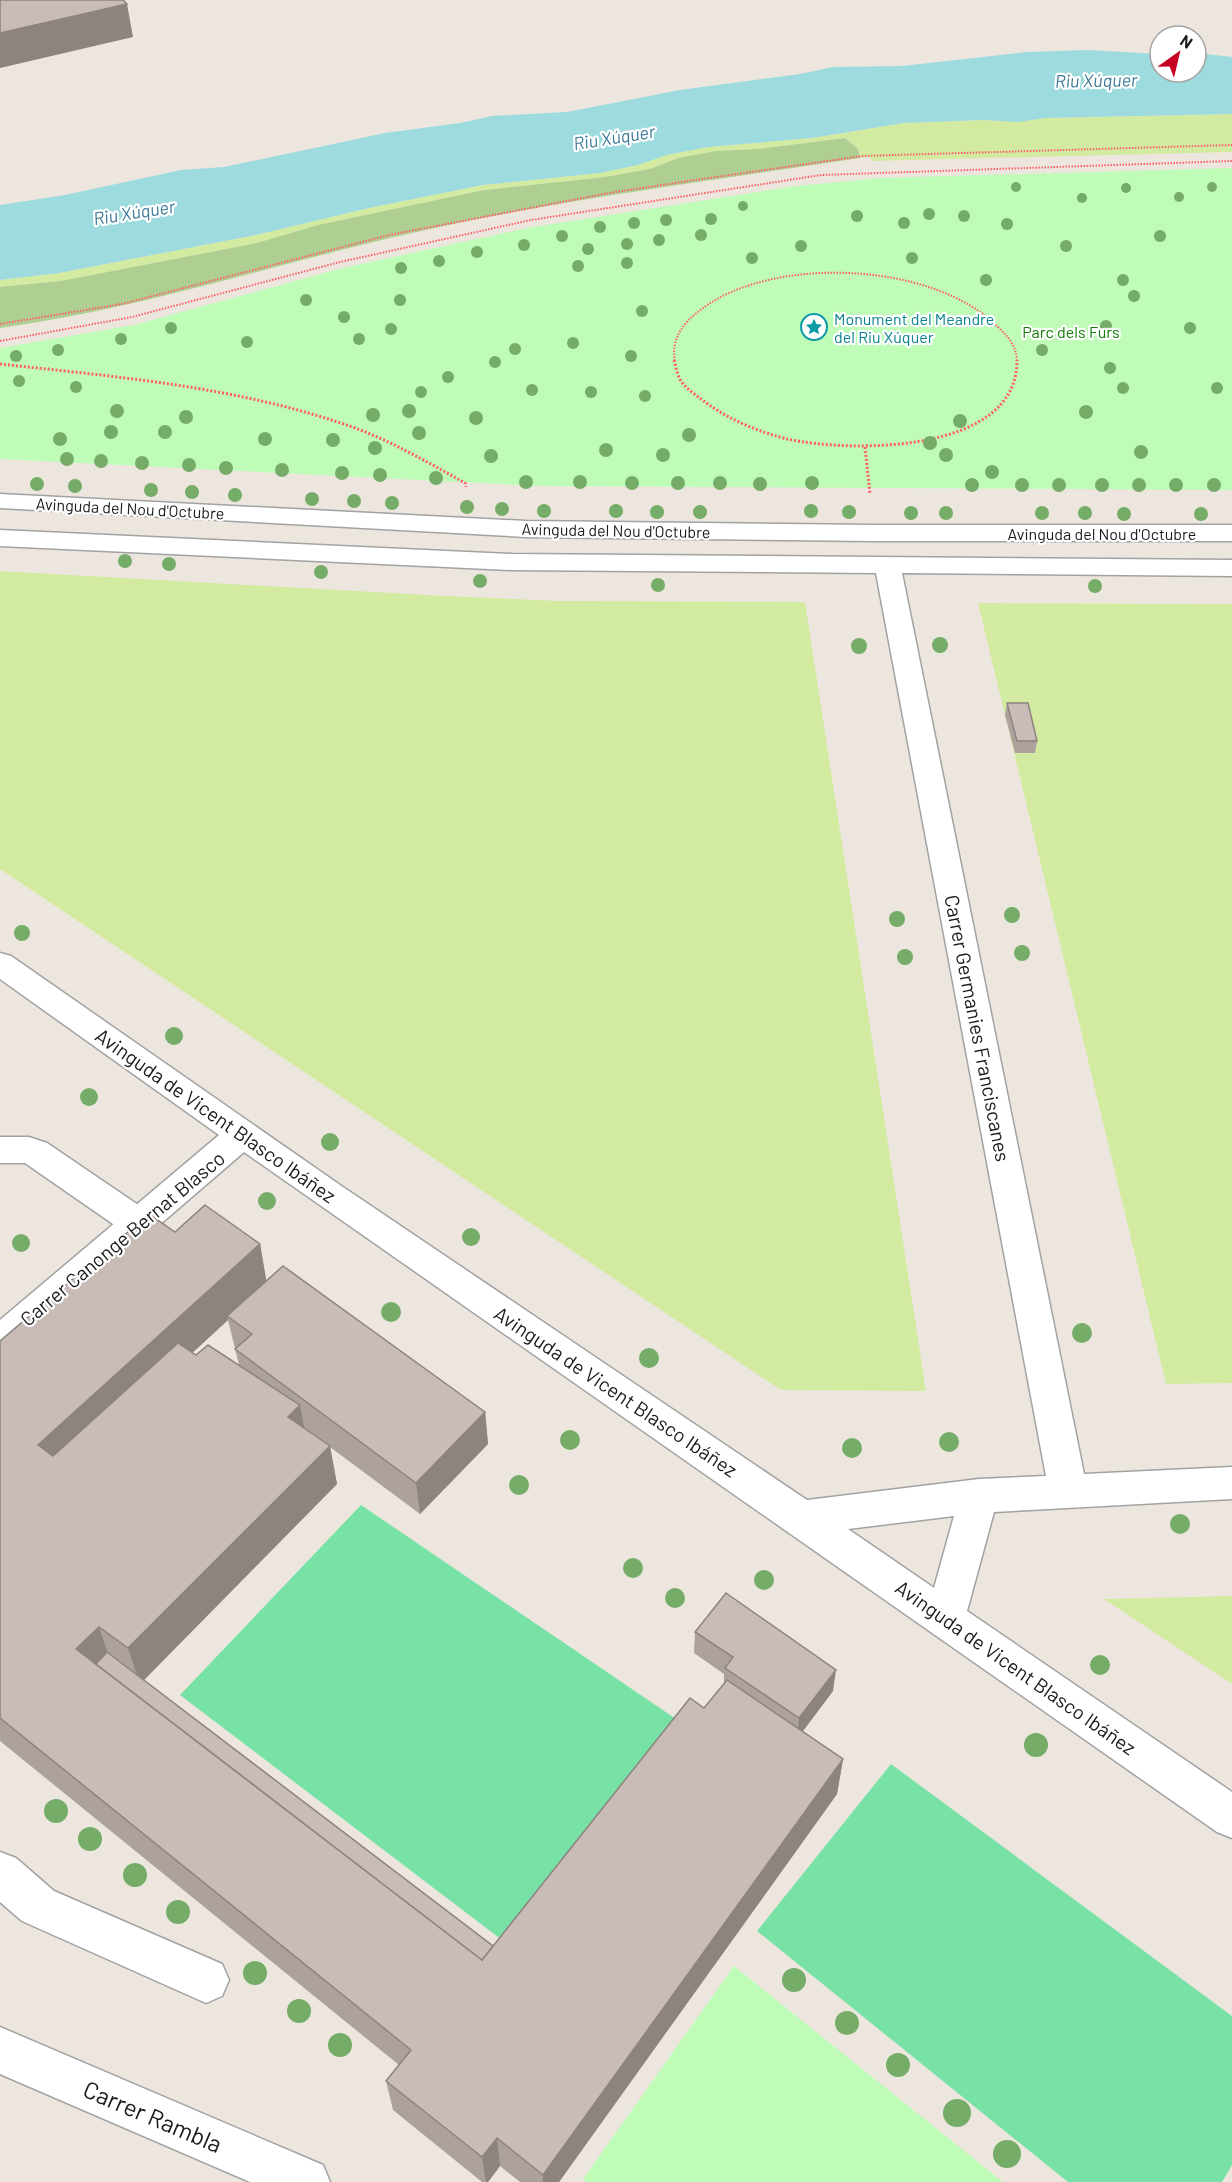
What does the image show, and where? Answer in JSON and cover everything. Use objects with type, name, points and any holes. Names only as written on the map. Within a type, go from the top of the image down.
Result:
[{"type":"street","name":"Avinguda del Nou d'Octubre","points":[[0,501],[526,529],[872,533],[1232,533]]},
{"type":"street","name":"Avinguda del Nou d'Octubre","points":[[0,538],[512,562],[1232,568]]},
{"type":"street","name":"Carrer Germanies Franciscanes","points":[[888,566],[1068,1490]]},
{"type":"street","name":"Avinguda de Vicent Blasco Ibáñez","points":[[0,964],[1232,1817]]},
{"type":"street","name":"Carrer Canonge Bernat Blasco","points":[[0,1341],[243,1134]]},
{"type":"street","points":[[0,1150],[35,1152],[138,1223]]},
{"type":"street","points":[[801,1518],[979,1496],[1232,1483]]},
{"type":"street","points":[[945,1619],[979,1496]]},
{"type":"street","points":[[0,1873],[38,1906],[206,1980]]},
{"type":"street","name":"Carrer Rambla","points":[[0,2050],[306,2182]]},
{"type":"path","points":[[0,324],[122,304],[378,238],[452,222],[695,180],[862,156],[1232,145]]},
{"type":"path","points":[[0,340],[132,317],[340,262],[531,220],[810,176],[872,171],[1232,161]]},
{"type":"path","points":[[855,273],[908,281],[956,297],[993,319],[1015,346],[1019,374],[1004,402],[971,425],[923,441],[865,447],[804,443],[749,429],[706,407],[680,380],[677,370],[672,351],[683,323],[710,300],[752,284],[801,274],[855,273]]},
{"type":"path","points":[[0,364],[208,389],[299,409],[391,442],[465,483],[466,490]]},
{"type":"path","points":[[865,447],[871,502]]},
{"type":"green space","points":[[1232,114],[1232,152],[872,161],[870,157],[860,158],[858,149],[845,138],[758,149],[716,151],[678,158],[650,169],[605,177],[484,190],[318,225],[257,243],[61,281],[0,287],[0,280],[59,273],[256,235],[369,208],[483,185],[600,173],[638,165],[667,155],[708,147],[812,138],[904,123],[983,120],[1018,122],[1045,118]]},
{"type":"green space","points":[[845,138],[858,149],[860,158],[512,212],[405,235],[117,307],[0,328],[0,287],[61,281],[257,243],[318,225],[484,190],[605,177],[650,169],[678,158],[716,151],[758,149]]},
{"type":"green space","name":"Parc dels Furs","points":[[1232,168],[1232,490],[540,486],[0,459],[0,348],[134,325],[343,268],[527,228],[796,186],[880,178]]},
{"type":"green space","points":[[0,571],[560,601],[805,602],[926,1391],[781,1390],[0,869]]},
{"type":"green space","points":[[978,603],[1232,604],[1232,1383],[1166,1384]]},
{"type":"green space","points":[[361,1505],[676,1719],[502,1940],[180,1695]]},
{"type":"green space","points":[[1232,1596],[1232,1684],[1104,1599]]},
{"type":"green space","points":[[891,1764],[1232,2016],[1232,2165],[1222,2182],[1068,2182],[757,1931]]},
{"type":"green space","points":[[734,1966],[1003,2182],[587,2182],[583,2179]]},
{"type":"water","name":"Riu Xúquer","points":[[1087,50],[1148,53],[1148,84],[1208,84],[1208,54],[1232,57],[1232,114],[1045,118],[1018,122],[983,120],[904,123],[812,138],[708,147],[667,155],[638,165],[600,173],[483,185],[369,208],[256,235],[59,273],[0,280],[0,205],[65,195],[181,170],[224,167],[385,133],[460,123],[492,116],[567,112],[680,90],[800,74],[833,67],[902,66],[1026,52]]},
{"type":"building","points":[[0,0],[123,0],[127,4],[0,33]]},
{"type":"building","points":[[1007,703],[1028,703],[1037,741],[1017,741]]},
{"type":"building","points":[[205,1205],[260,1244],[38,1445],[53,1456],[178,1343],[196,1355],[208,1345],[300,1405],[288,1417],[330,1446],[128,1648],[99,1627],[76,1649],[482,1960],[690,1698],[704,1708],[727,1680],[843,1759],[543,2175],[497,2138],[482,2157],[386,2081],[411,2050],[0,1718],[0,1341],[149,1214],[175,1232]]},
{"type":"building","points":[[283,1266],[485,1412],[416,1483],[235,1349],[252,1334],[227,1316]]},
{"type":"building","points":[[726,1593],[836,1670],[799,1718],[725,1668],[733,1657],[695,1632]]},
{"type":"building","points":[[107,1652],[493,1946],[482,1960],[96,1664]]},
{"type":"place","name":"Monument del Meandre del Riu Xúquer","points":[[814,327]]}]
